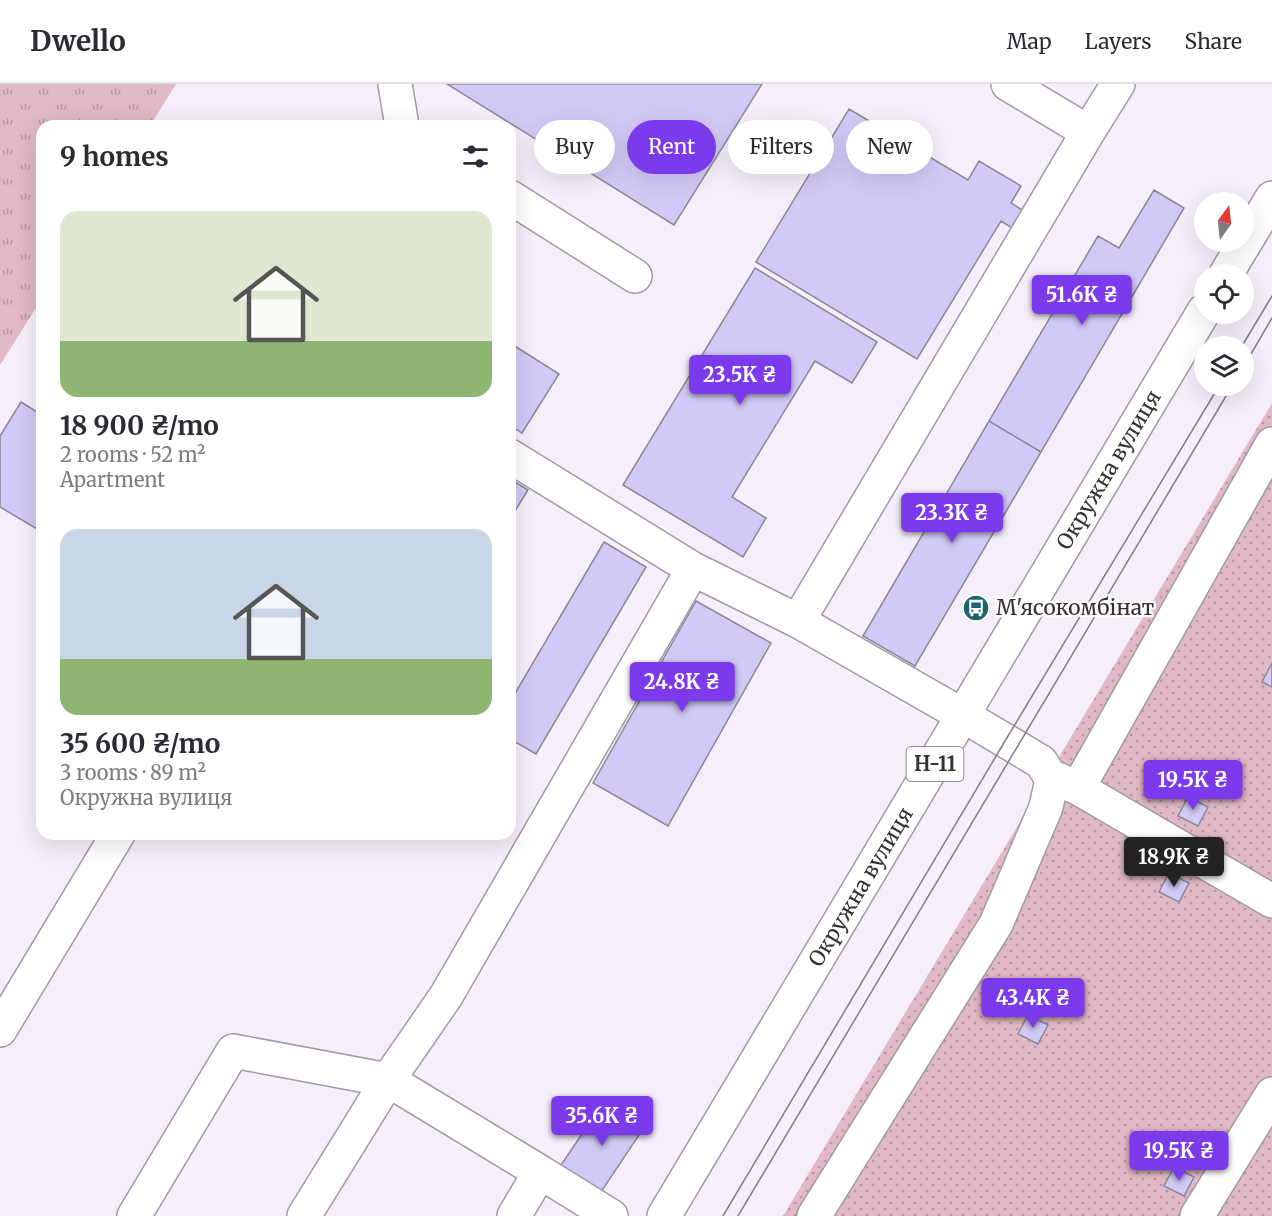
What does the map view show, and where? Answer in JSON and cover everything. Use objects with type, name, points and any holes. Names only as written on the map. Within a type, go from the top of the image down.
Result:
[{"type":"main road","points":[[395,84],[401,120]]},
{"type":"main road","points":[[1008,84],[1088,132]]},
{"type":"main road","points":[[798,621],[1118,84]]},
{"type":"main road","points":[[1232,264],[1272,198]]},
{"type":"main road","points":[[516,201],[635,276]]},
{"type":"main road","name":"Окружна вулиця","points":[[664,1216],[1196,324]]},
{"type":"main road","points":[[814,1216],[996,924],[1046,807],[1051,784],[1064,782],[1272,444]]},
{"type":"main road","points":[[516,460],[693,569],[798,621],[964,716],[1041,762],[1064,782],[1272,901]]},
{"type":"main road","points":[[304,1216],[388,1080],[446,996],[693,569]]},
{"type":"main road","points":[[0,1030],[114,840]]},
{"type":"main road","points":[[134,1216],[233,1051],[388,1080],[611,1216]]},
{"type":"main road","points":[[1197,1216],[1272,1095]]},
{"type":"main road","points":[[514,1216],[540,1172]]},
{"type":"green space","points":[[0,84],[176,84],[154,120],[36,120],[36,308],[0,365]]},
{"type":"green space","points":[[1272,403],[1272,1216],[783,1216]]},
{"type":"building","points":[[447,84],[762,84],[740,120],[728,120],[728,138],[716,158],[716,120],[627,120],[627,174],[706,174],[674,225],[592,174],[615,174],[615,120],[534,120],[534,138],[516,127],[516,120],[505,120]]},
{"type":"building","points":[[849,109],[867,120],[846,120],[846,174],[933,174],[933,159],[968,180],[979,161],[1021,186],[1011,203],[1033,217],[1022,234],[1001,221],[917,359],[756,262],[809,174],[834,174],[834,134]]},
{"type":"building","points":[[1154,190],[1184,208],[1041,452],[989,421],[1098,236],[1119,248]]},
{"type":"building","points":[[755,268],[877,342],[852,383],[815,361],[732,497],[766,518],[743,557],[623,485]]},
{"type":"building","points":[[516,347],[559,374],[522,433],[516,429]]},
{"type":"building","points":[[21,402],[36,411],[36,528],[0,507],[0,436]]},
{"type":"building","points":[[989,421],[1041,452],[915,666],[863,636]]},
{"type":"building","points":[[516,483],[528,490],[516,509]]},
{"type":"building","points":[[604,542],[646,567],[536,754],[516,742],[516,692]]},
{"type":"building","points":[[696,601],[771,643],[668,826],[593,783]]},
{"type":"building","points":[[1272,663],[1272,687],[1262,682]]},
{"type":"building","points":[[1188,797],[1208,807],[1198,826],[1178,816]]},
{"type":"building","points":[[1169,873],[1189,883],[1179,902],[1159,892]]},
{"type":"building","points":[[1028,1015],[1048,1025],[1038,1044],[1018,1034]]},
{"type":"building","points":[[603,1103],[643,1129],[601,1192],[561,1165]]},
{"type":"building","points":[[1191,1138],[1211,1148],[1202,1167],[1182,1157]]},
{"type":"building","points":[[1174,1167],[1194,1177],[1184,1196],[1164,1186]]},
{"type":"tram line","points":[[1248,336],[1272,296]]},
{"type":"tram line","points":[[1254,349],[1272,318]]},
{"type":"tram line","points":[[723,1216],[1213,396]]},
{"type":"tram line","points":[[738,1216],[1226,396]]},
{"type":"place","name":"М'ясокомбінат","points":[[976,608]]}]
